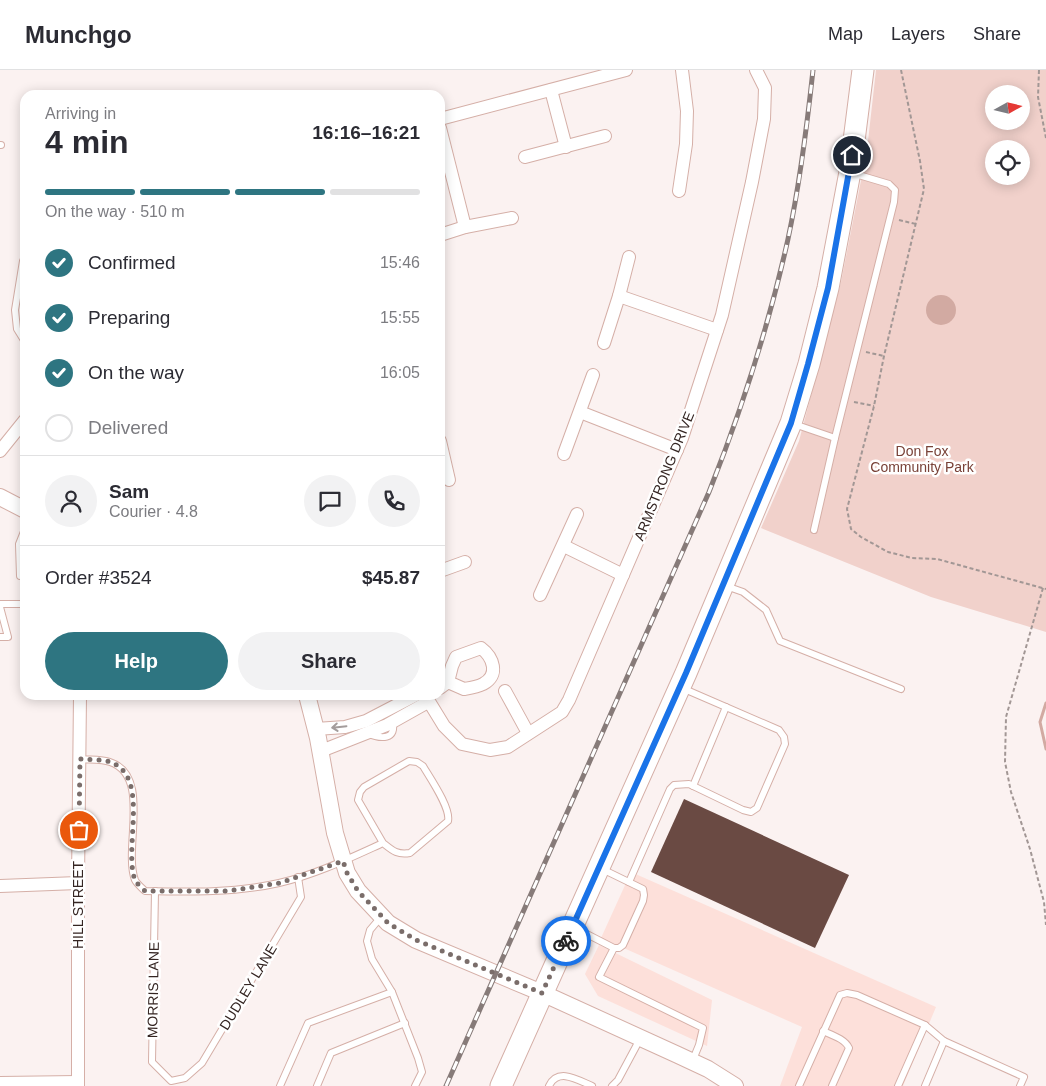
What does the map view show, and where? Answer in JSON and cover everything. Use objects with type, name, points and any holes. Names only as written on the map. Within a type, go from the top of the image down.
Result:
[{"type":"main road","points":[[501,1086],[680,686],[791,423],[828,288],[850,172],[863,70]]},
{"type":"street","points":[[445,118],[626,70]]},
{"type":"street","points":[[679,191],[686,144],[687,111],[682,70]]},
{"type":"street","name":"ARMSTRONG DRIVE","points":[[427,700],[444,726],[462,744],[490,750],[508,746],[528,734],[562,712],[569,700],[676,450],[722,315],[764,119],[764,88],[756,70]]},
{"type":"street","points":[[551,90],[566,146]]},
{"type":"street","points":[[525,157],[605,136]]},
{"type":"street","points":[[445,148],[465,227]]},
{"type":"street","points":[[445,233],[465,227],[512,218]]},
{"type":"street","points":[[604,343],[629,257]]},
{"type":"street","points":[[619,296],[717,330]]},
{"type":"street","points":[[564,454],[593,375]]},
{"type":"street","points":[[580,412],[676,450]]},
{"type":"street","points":[[0,451],[20,426]]},
{"type":"street","points":[[445,462],[449,480]]},
{"type":"street","points":[[0,497],[20,507]]},
{"type":"street","points":[[540,595],[577,514]]},
{"type":"street","points":[[564,546],[623,575]]},
{"type":"street","points":[[445,569],[465,562]]},
{"type":"street","points":[[505,691],[528,734]]},
{"type":"street","name":"HILL STREET","points":[[78,1084],[80,700]]},
{"type":"street","points":[[307,700],[321,751],[335,833],[347,873],[358,891],[388,923],[416,940],[542,993],[641,1038],[692,1062],[735,1086]]},
{"type":"street","name":"ARMSTRONG DRIVE","points":[[321,751],[364,727],[419,700]]},
{"type":"street","name":"ARMSTRONG DRIVE","points":[[316,729],[364,727]]},
{"type":"street","points":[[0,886],[78,883]]},
{"type":"street","points":[[0,1083],[78,1084]]},
{"type":"lane","points":[[814,530],[844,400],[894,202],[895,190],[889,184],[850,172]]},
{"type":"lane","points":[[20,280],[15,310],[17,328],[20,333]]},
{"type":"lane","points":[[791,423],[835,438]]},
{"type":"lane","points":[[20,542],[20,576]]},
{"type":"lane","points":[[723,584],[743,592],[766,610],[780,641],[901,689]]},
{"type":"lane","points":[[0,637],[8,636],[0,606],[20,604]]},
{"type":"lane","points":[[630,882],[670,789],[674,785],[693,786],[751,812],[757,808],[785,744],[784,737],[779,730],[680,686]]},
{"type":"lane","points":[[693,786],[726,707]]},
{"type":"lane","points":[[80,759],[111,762],[126,774],[133,789],[134,821],[131,863],[136,881],[145,891],[228,891],[280,883],[343,861],[383,843]]},
{"type":"lane","points":[[409,761],[417,762],[423,766],[446,807],[449,816],[448,821],[410,853],[395,853],[383,843],[358,800],[360,792],[364,787],[409,761]]},
{"type":"lane","points":[[598,867],[643,889],[644,895],[623,945],[614,948],[599,978],[703,1028],[692,1062]]},
{"type":"lane","name":"DUDLEY LANE","points":[[171,1082],[185,1078],[202,1063],[302,897],[298,877]]},
{"type":"lane","name":"MORRIS LANE","points":[[155,892],[153,918],[152,1062],[171,1082]]},
{"type":"lane","points":[[382,916],[370,930],[367,941],[372,959],[392,992],[418,1058],[422,1072],[415,1086]]},
{"type":"lane","points":[[572,926],[614,948]]},
{"type":"lane","points":[[280,1086],[308,1023],[392,992]]},
{"type":"lane","points":[[799,1086],[840,995],[847,993],[857,995],[925,1025],[944,1041],[1024,1077],[1020,1086]]},
{"type":"lane","points":[[317,1086],[331,1053],[404,1024]]},
{"type":"lane","points":[[898,1086],[925,1025]]},
{"type":"lane","points":[[824,1031],[844,1041],[848,1044],[849,1048],[832,1086]]},
{"type":"lane","points":[[612,1086],[618,1080],[641,1038]]},
{"type":"lane","points":[[926,1086],[944,1041]]},
{"type":"lane","points":[[549,1086],[551,1081],[559,1075],[592,1086]]},
{"type":"path","points":[[901,70],[924,189],[874,406],[847,509],[852,529],[861,537],[888,552],[912,558],[937,559],[1044,588],[1006,717],[1006,762],[1011,792],[1030,849],[1044,902],[1046,925]]},
{"type":"path","points":[[1039,70],[1038,97],[1046,138]]},
{"type":"path","points":[[890,218],[916,224]]},
{"type":"path","points":[[857,350],[884,356]]},
{"type":"path","points":[[844,400],[874,406]]},
{"type":"shaded area","points":[[941,295],[951,300],[956,310],[951,320],[941,325],[931,320],[926,310],[931,300]]},
{"type":"shaded area","points":[[631,872],[936,1007],[903,1086],[780,1086],[802,1027],[601,938]]},
{"type":"shaded area","points":[[599,945],[712,1000],[707,1046],[598,996],[585,974]]},
{"type":"green space","name":"Don Fox Community Park","points":[[876,70],[1046,70],[1046,632],[931,597],[761,528],[799,441],[841,282],[867,150]]},
{"type":"building","points":[[684,799],[849,875],[815,948],[651,872]]},
{"type":"waterway","points":[[1046,703],[1040,722],[1046,749]]},
{"type":"railway","points":[[446,1086],[709,492],[733,430],[754,367],[781,271],[803,154],[813,70]]},
{"type":"way so far","points":[[79,830],[80,759],[111,762],[126,774],[133,789],[134,821],[131,863],[136,881],[145,891],[228,891],[280,883],[343,861],[347,873],[358,891],[388,923],[416,940],[542,993],[566,941]]},
{"type":"route","points":[[566,941],[686,673],[791,423],[828,288],[852,155]]}]
